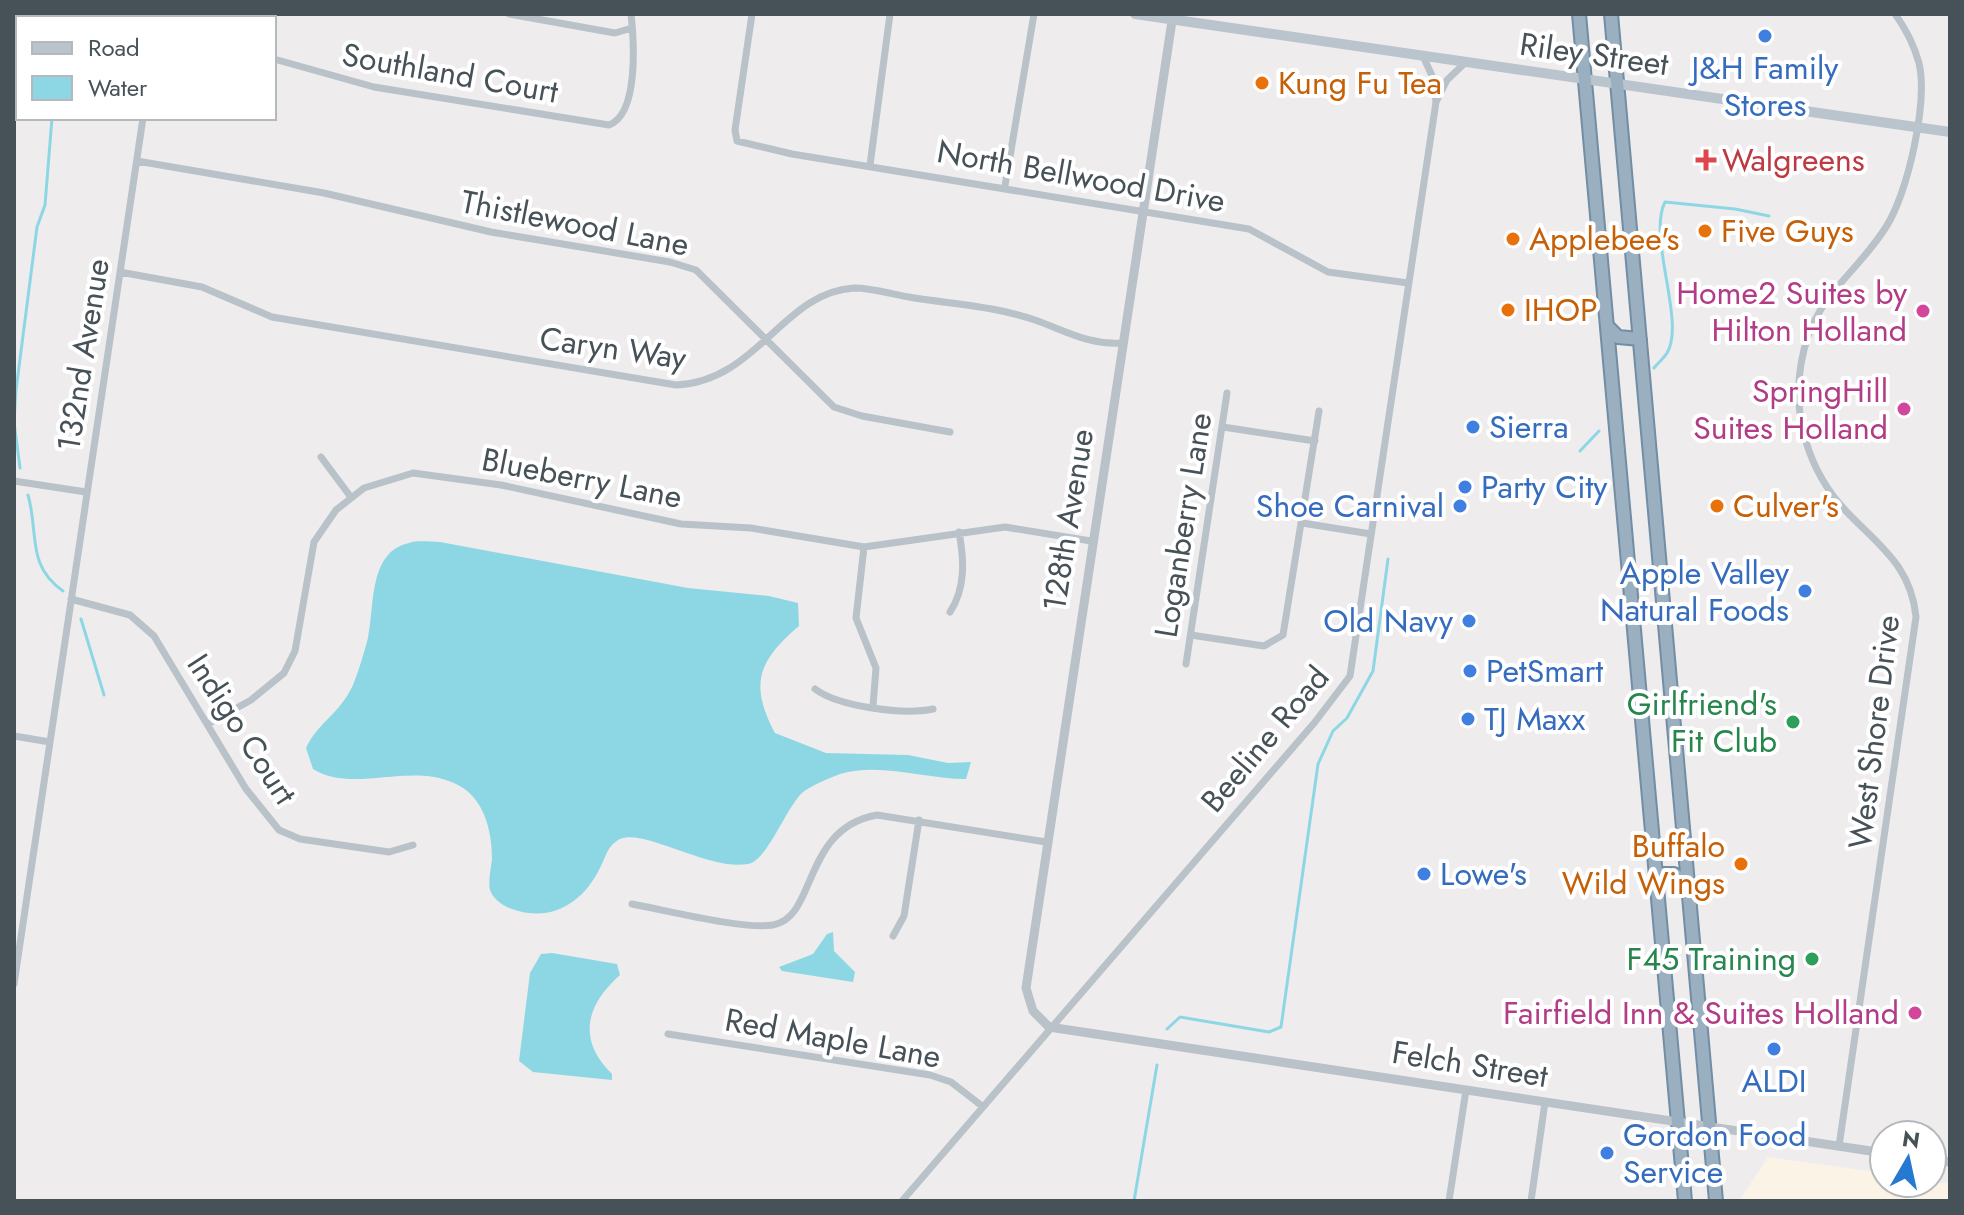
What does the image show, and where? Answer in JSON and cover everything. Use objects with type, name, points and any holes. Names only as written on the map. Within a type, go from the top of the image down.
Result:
[{"type":"highway","points":[[1579,14],[1685,1201]]},
{"type":"highway","points":[[1611,14],[1716,1201]]},
{"type":"highway","points":[[1607,326],[1623,339],[1640,339]]},
{"type":"highway","points":[[1656,874],[1674,874],[1688,885]]},
{"type":"main road","name":"Riley Street","points":[[1135,14],[1950,132]]},
{"type":"street","points":[[509,14],[615,33],[632,28],[631,14]]},
{"type":"street","name":"North Bellwood Drive","points":[[752,14],[735,130],[737,141],[1249,229],[1328,272],[1408,283]]},
{"type":"street","points":[[870,165],[890,14]]},
{"type":"street","points":[[1005,186],[1034,14]]},
{"type":"street","name":"West Shore Drive","points":[[1839,1146],[1916,617],[1908,580],[1897,561],[1845,510],[1820,475],[1803,429],[1798,389],[1805,346],[1822,306],[1882,233],[1898,205],[1908,174],[1916,127],[1919,65],[1910,36],[1895,14]]},
{"type":"street","name":"128th Avenue","points":[[1049,1027],[1033,1011],[1026,988],[1091,541],[1173,18]]},
{"type":"street","name":"Southland Court","points":[[276,60],[374,87],[609,125],[619,121],[626,110],[635,43],[632,28]]},
{"type":"street","name":"Beeline Road","points":[[902,1201],[1315,722],[1350,676],[1436,102],[1433,78],[1423,56]]},
{"type":"street","name":"Beeline Road","points":[[1436,102],[1447,80],[1466,62]]},
{"type":"street","name":"132nd Avenue","points":[[14,984],[143,120]]},
{"type":"street","name":"Thistlewood Lane","points":[[137,161],[324,193],[491,232],[670,262],[696,270],[753,323],[767,341],[834,407],[862,416],[950,432]]},
{"type":"street","name":"Caryn Way","points":[[120,272],[202,287],[272,317],[676,385],[708,381],[742,362],[815,300],[854,288],[1012,314],[1090,342],[1122,343]]},
{"type":"street","name":"Loganberry Lane","points":[[1186,664],[1227,393]]},
{"type":"street","points":[[1191,635],[1255,646],[1279,640],[1288,621],[1319,411]]},
{"type":"street","points":[[1223,427],[1315,441]]},
{"type":"street","points":[[321,457],[350,496]]},
{"type":"street","name":"Blueberry Lane","points":[[208,724],[251,700],[284,673],[295,651],[314,542],[350,496],[380,481],[427,473],[513,487],[601,509],[681,524],[751,528],[864,547],[1005,527],[1091,541]]},
{"type":"street","points":[[14,481],[86,492]]},
{"type":"street","points":[[1302,523],[1371,534]]},
{"type":"street","points":[[950,612],[960,593],[964,557],[959,532]]},
{"type":"street","points":[[864,547],[856,618],[876,668],[873,706]]},
{"type":"street","name":"Indigo Court","points":[[71,599],[130,615],[143,625],[246,789],[279,830],[300,839],[389,852],[413,845]]},
{"type":"street","points":[[815,689],[829,699],[913,713],[933,709]]},
{"type":"street","points":[[14,736],[50,742]]},
{"type":"street","points":[[632,904],[748,924],[781,923],[795,912],[824,849],[844,828],[877,815],[1046,842]]},
{"type":"street","points":[[893,936],[904,916],[919,820]]},
{"type":"street","name":"Felch Street","points":[[1049,1027],[1868,1151]]},
{"type":"street","name":"Red Maple Lane","points":[[668,1034],[930,1075],[951,1082],[982,1106]]},
{"type":"street","points":[[1449,1201],[1466,1090]]},
{"type":"street","points":[[1531,1201],[1545,1102]]},
{"type":"shaded area","points":[[1768,1157],[1868,1171],[1868,1199],[1948,1199],[1950,1183],[1950,1201],[1739,1201]]},
{"type":"water","points":[[440,542],[688,588],[769,596],[798,603],[799,626],[774,651],[762,674],[762,701],[775,733],[826,753],[908,755],[948,763],[971,762],[966,779],[887,770],[840,774],[802,793],[762,854],[748,864],[715,862],[645,839],[620,839],[610,848],[585,891],[564,907],[540,913],[509,908],[496,899],[490,890],[490,837],[484,815],[473,796],[454,783],[436,777],[346,779],[329,776],[313,769],[306,748],[353,685],[368,638],[376,582],[386,557],[396,548],[409,543]]},
{"type":"water","points":[[833,932],[834,951],[855,972],[853,982],[782,971],[779,967],[813,954],[827,934]]},
{"type":"water","points":[[552,953],[617,964],[620,975],[600,998],[590,1022],[593,1048],[612,1074],[612,1080],[533,1072],[519,1061],[530,973],[541,954]]},
{"type":"waterway","points":[[20,468],[14,422],[16,390],[37,227],[45,205],[52,120]]},
{"type":"waterway","points":[[1654,368],[1667,353],[1672,339],[1670,301],[1660,236],[1665,202],[1735,209],[1769,216]]},
{"type":"waterway","points":[[1580,451],[1599,431]]},
{"type":"waterway","points":[[28,495],[36,548],[43,570],[63,591]]},
{"type":"waterway","points":[[1167,1029],[1180,1017],[1269,1032],[1281,1027],[1318,764],[1333,731],[1347,718],[1373,671],[1388,559]]},
{"type":"waterway","points":[[81,619],[104,695]]},
{"type":"waterway","points":[[1134,1201],[1157,1065]]},
{"type":"place","name":"J&H Family Stores","points":[[1765,36]]},
{"type":"place","name":"Kung Fu Tea","points":[[1262,83]]},
{"type":"place","name":"Walgreens","points":[[1706,160]]},
{"type":"place","name":"Five Guys","points":[[1705,231]]},
{"type":"place","name":"Applebee's","points":[[1513,239]]},
{"type":"place","name":"IHOP","points":[[1508,310]]},
{"type":"place","name":"Home2 Suites by Hilton Holland","points":[[1923,311]]},
{"type":"place","name":"SpringHill Suites Holland","points":[[1904,409]]},
{"type":"place","name":"Sierra","points":[[1473,427]]},
{"type":"place","name":"Party City","points":[[1465,487]]},
{"type":"place","name":"Shoe Carnival","points":[[1460,506]]},
{"type":"place","name":"Culver's","points":[[1717,506]]},
{"type":"place","name":"Apple Valley Natural Foods","points":[[1805,591]]},
{"type":"place","name":"Old Navy","points":[[1469,621]]},
{"type":"place","name":"PetSmart","points":[[1470,671]]},
{"type":"place","name":"TJ Maxx","points":[[1468,719]]},
{"type":"place","name":"Girlfriend's Fit Club","points":[[1793,722]]},
{"type":"place","name":"Buffalo Wild Wings","points":[[1741,864]]},
{"type":"place","name":"Lowe's","points":[[1424,874]]},
{"type":"place","name":"F45 Training","points":[[1812,959]]},
{"type":"place","name":"Fairfield Inn & Suites Holland","points":[[1915,1013]]},
{"type":"place","name":"ALDI","points":[[1774,1049]]},
{"type":"place","name":"Gordon Food Service","points":[[1607,1153]]}]
